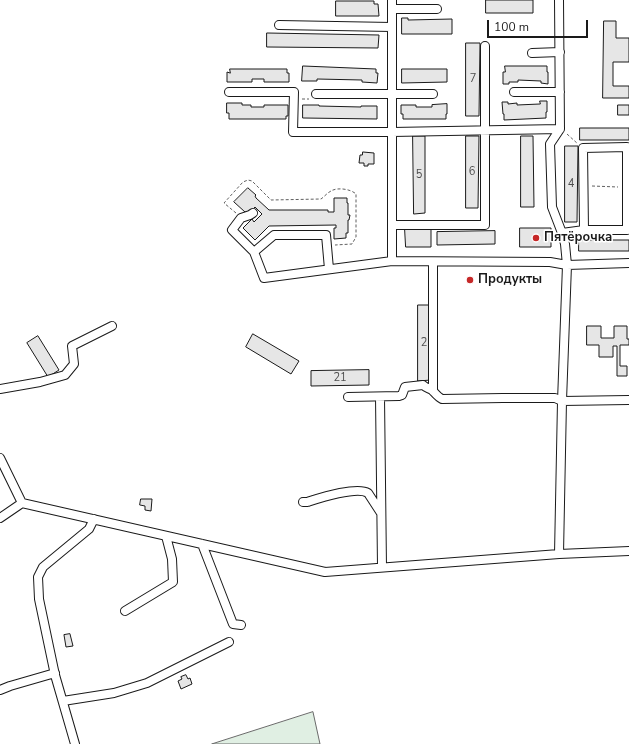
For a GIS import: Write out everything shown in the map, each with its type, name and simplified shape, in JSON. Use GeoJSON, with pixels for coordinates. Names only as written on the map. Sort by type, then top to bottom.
{"type":"FeatureCollection","features":[{"type":"Feature","properties":{"kind":"street"},"geometry":{"type":"LineString","coordinates":[[392,0],[392,262]]}},
{"type":"Feature","properties":{"kind":"street"},"geometry":{"type":"LineString","coordinates":[[559,554],[562,401],[567,265],[562,232],[552,207],[550,144],[560,129],[560,0]]}},
{"type":"Feature","properties":{"kind":"street"},"geometry":{"type":"LineString","coordinates":[[392,9],[437,9]]}},
{"type":"Feature","properties":{"kind":"street"},"geometry":{"type":"LineString","coordinates":[[279,25],[392,27]]}},
{"type":"Feature","properties":{"kind":"street"},"geometry":{"type":"LineString","coordinates":[[392,225],[485,225],[485,46]]}},
{"type":"Feature","properties":{"kind":"street"},"geometry":{"type":"LineString","coordinates":[[532,52],[560,52]]}},
{"type":"Feature","properties":{"kind":"street"},"geometry":{"type":"LineString","coordinates":[[229,92],[294,92],[294,132],[560,129]]}},
{"type":"Feature","properties":{"kind":"street"},"geometry":{"type":"LineString","coordinates":[[514,92],[560,92]]}},
{"type":"Feature","properties":{"kind":"street"},"geometry":{"type":"LineString","coordinates":[[316,94],[433,94]]}},
{"type":"Feature","properties":{"kind":"street"},"geometry":{"type":"LineString","coordinates":[[562,232],[584,230],[627,230],[627,147],[583,148],[584,230]]}},
{"type":"Feature","properties":{"kind":"street"},"geometry":{"type":"LineString","coordinates":[[254,213],[241,218],[232,230],[254,252],[264,278],[392,262],[550,262],[567,265],[629,263]]}},
{"type":"Feature","properties":{"kind":"street"},"geometry":{"type":"LineString","coordinates":[[254,252],[274,235],[326,235],[329,269]]}},
{"type":"Feature","properties":{"kind":"street"},"geometry":{"type":"LineString","coordinates":[[433,262],[433,391]]}},
{"type":"Feature","properties":{"kind":"street"},"geometry":{"type":"LineString","coordinates":[[0,389],[40,382],[65,375],[74,364],[72,346],[112,326]]}},
{"type":"Feature","properties":{"kind":"street"},"geometry":{"type":"LineString","coordinates":[[348,397],[399,396],[402,395],[405,387],[423,385],[442,399],[555,398],[562,401],[629,400]]}},
{"type":"Feature","properties":{"kind":"street"},"geometry":{"type":"LineString","coordinates":[[380,396],[382,567]]}},
{"type":"Feature","properties":{"kind":"street"},"geometry":{"type":"LineString","coordinates":[[0,458],[22,503]]}},
{"type":"Feature","properties":{"kind":"street"},"geometry":{"type":"LineString","coordinates":[[302,502],[359,490],[368,493],[382,514]]}},
{"type":"Feature","properties":{"kind":"street"},"geometry":{"type":"LineString","coordinates":[[0,518],[22,503],[325,572],[559,554],[629,551]]}},
{"type":"Feature","properties":{"kind":"street"},"geometry":{"type":"LineString","coordinates":[[75,744],[55,673],[38,599],[38,577],[43,567],[89,529],[94,519]]}},
{"type":"Feature","properties":{"kind":"street"},"geometry":{"type":"LineString","coordinates":[[125,611],[173,582],[172,559],[166,536]]}},
{"type":"Feature","properties":{"kind":"street"},"geometry":{"type":"LineString","coordinates":[[202,544],[233,624],[241,625]]}},
{"type":"Feature","properties":{"kind":"street"},"geometry":{"type":"LineString","coordinates":[[63,701],[114,693],[147,683],[230,642]]}},
{"type":"Feature","properties":{"kind":"street"},"geometry":{"type":"LineString","coordinates":[[0,690],[55,673]]}},
{"type":"Feature","properties":{"kind":"path"},"geometry":{"type":"LineString","coordinates":[[294,99],[314,98],[316,94]]}},
{"type":"Feature","properties":{"kind":"path"},"geometry":{"type":"LineString","coordinates":[[560,129],[583,148]]}},
{"type":"Feature","properties":{"kind":"path"},"geometry":{"type":"LineString","coordinates":[[241,218],[224,203],[244,182],[248,180],[252,181],[271,200],[321,199],[332,190],[349,189],[356,194],[356,237],[352,244],[327,245]]}},
{"type":"Feature","properties":{"kind":"path"},"geometry":{"type":"LineString","coordinates":[[583,186],[628,191]]}},
{"type":"Feature","properties":{"kind":"green space"},"geometry":{"type":"Polygon","coordinates":[[[313,712],[320,744],[212,744],[313,712]]]}},
{"type":"Feature","properties":{"kind":"building"},"geometry":{"type":"Polygon","coordinates":[[[486,0],[533,0],[533,13],[486,13],[486,0]]]}},
{"type":"Feature","properties":{"kind":"building"},"geometry":{"type":"Polygon","coordinates":[[[336,1],[374,1],[374,4],[378,4],[379,16],[336,16],[336,1]]]}},
{"type":"Feature","properties":{"kind":"building"},"geometry":{"type":"Polygon","coordinates":[[[402,18],[408,18],[408,20],[452,19],[452,34],[402,34],[402,18]]]}},
{"type":"Feature","properties":{"kind":"building"},"geometry":{"type":"Polygon","coordinates":[[[604,21],[616,21],[616,38],[629,38],[629,62],[613,62],[613,86],[629,86],[629,98],[603,98],[604,21]]]}},
{"type":"Feature","properties":{"kind":"building"},"geometry":{"type":"Polygon","coordinates":[[[267,33],[379,35],[378,48],[267,47],[267,33]]]}},
{"type":"Feature","properties":{"kind":"building"},"geometry":{"type":"Polygon","coordinates":[[[466,43],[480,43],[479,116],[466,116],[466,43]]]}},
{"type":"Feature","properties":{"kind":"building"},"geometry":{"type":"Polygon","coordinates":[[[303,66],[376,69],[376,73],[378,73],[377,83],[362,82],[362,80],[317,79],[317,81],[302,81],[303,66]]]}},
{"type":"Feature","properties":{"kind":"building"},"geometry":{"type":"Polygon","coordinates":[[[505,66],[547,66],[548,84],[541,83],[541,81],[518,80],[518,82],[503,84],[503,72],[505,72],[505,66]]]}},
{"type":"Feature","properties":{"kind":"building"},"geometry":{"type":"Polygon","coordinates":[[[230,69],[287,69],[287,73],[289,73],[289,82],[264,82],[264,79],[252,79],[252,82],[227,82],[227,72],[230,73],[230,69]]]}},
{"type":"Feature","properties":{"kind":"building"},"geometry":{"type":"Polygon","coordinates":[[[402,69],[447,69],[447,82],[402,83],[402,69]]]}},
{"type":"Feature","properties":{"kind":"building"},"geometry":{"type":"Polygon","coordinates":[[[540,101],[547,101],[546,118],[504,120],[502,102],[508,102],[508,104],[517,103],[517,105],[540,104],[540,101]]]}},
{"type":"Feature","properties":{"kind":"building"},"geometry":{"type":"Polygon","coordinates":[[[227,103],[242,103],[242,105],[251,105],[251,107],[264,107],[264,105],[288,105],[288,116],[286,116],[286,119],[229,119],[229,113],[227,113],[227,103]]]}},
{"type":"Feature","properties":{"kind":"building"},"geometry":{"type":"Polygon","coordinates":[[[447,104],[446,119],[403,119],[403,114],[401,114],[401,105],[432,107],[432,105],[447,104]]]}},
{"type":"Feature","properties":{"kind":"building"},"geometry":{"type":"Polygon","coordinates":[[[303,105],[361,107],[377,106],[377,119],[303,118],[303,105]]]}},
{"type":"Feature","properties":{"kind":"building"},"geometry":{"type":"Polygon","coordinates":[[[618,105],[629,105],[629,115],[618,115],[618,105]]]}},
{"type":"Feature","properties":{"kind":"building"},"geometry":{"type":"Polygon","coordinates":[[[580,128],[629,128],[629,140],[580,140],[580,128]]]}},
{"type":"Feature","properties":{"kind":"building"},"geometry":{"type":"Polygon","coordinates":[[[413,136],[425,136],[425,213],[414,214],[413,136]]]}},
{"type":"Feature","properties":{"kind":"building"},"geometry":{"type":"Polygon","coordinates":[[[466,136],[479,136],[478,208],[466,208],[466,136]]]}},
{"type":"Feature","properties":{"kind":"building"},"geometry":{"type":"Polygon","coordinates":[[[521,136],[533,136],[534,207],[521,207],[521,136]]]}},
{"type":"Feature","properties":{"kind":"building"},"geometry":{"type":"Polygon","coordinates":[[[565,146],[578,146],[577,222],[565,222],[565,146]]]}},
{"type":"Feature","properties":{"kind":"building"},"geometry":{"type":"Polygon","coordinates":[[[363,152],[374,153],[374,164],[364,166],[364,163],[359,163],[360,155],[362,155],[363,152]]]}},
{"type":"Feature","properties":{"kind":"building"},"geometry":{"type":"Polygon","coordinates":[[[248,188],[269,210],[328,210],[328,212],[334,212],[334,198],[347,198],[348,215],[350,215],[346,238],[334,239],[334,228],[336,228],[336,225],[269,226],[255,240],[243,228],[252,219],[254,222],[262,214],[255,207],[249,213],[245,212],[234,202],[248,188]]]}},
{"type":"Feature","properties":{"kind":"building"},"geometry":{"type":"Polygon","coordinates":[[[520,228],[551,228],[551,247],[520,247],[520,228]]]}},
{"type":"Feature","properties":{"kind":"building"},"geometry":{"type":"Polygon","coordinates":[[[405,229],[431,229],[431,247],[406,247],[405,229]]]}},
{"type":"Feature","properties":{"kind":"building"},"geometry":{"type":"Polygon","coordinates":[[[495,231],[495,244],[437,245],[437,232],[495,231]]]}},
{"type":"Feature","properties":{"kind":"building"},"geometry":{"type":"Polygon","coordinates":[[[579,240],[629,240],[629,251],[579,251],[579,240]]]}},
{"type":"Feature","properties":{"kind":"building"},"geometry":{"type":"Polygon","coordinates":[[[418,305],[431,305],[431,380],[418,381],[418,305]]]}},
{"type":"Feature","properties":{"kind":"building"},"geometry":{"type":"Polygon","coordinates":[[[587,326],[601,326],[601,338],[614,338],[614,326],[627,326],[627,339],[629,339],[629,345],[620,345],[620,366],[627,366],[627,376],[617,376],[617,346],[613,346],[613,357],[599,357],[599,345],[587,345],[587,326]]]}},
{"type":"Feature","properties":{"kind":"building"},"geometry":{"type":"Polygon","coordinates":[[[253,334],[299,361],[291,374],[246,347],[253,334]]]}},
{"type":"Feature","properties":{"kind":"building"},"geometry":{"type":"Polygon","coordinates":[[[38,336],[59,370],[48,377],[27,343],[38,336]]]}},
{"type":"Feature","properties":{"kind":"building"},"geometry":{"type":"Polygon","coordinates":[[[369,370],[369,385],[311,386],[311,371],[369,370]]]}},
{"type":"Feature","properties":{"kind":"building"},"geometry":{"type":"Polygon","coordinates":[[[141,499],[152,499],[151,511],[145,510],[145,506],[140,505],[141,499]]]}},
{"type":"Feature","properties":{"kind":"building"},"geometry":{"type":"Polygon","coordinates":[[[70,634],[73,646],[66,647],[64,635],[70,634]]]}},
{"type":"Feature","properties":{"kind":"building"},"geometry":{"type":"Polygon","coordinates":[[[186,675],[188,679],[190,678],[192,684],[181,689],[178,681],[182,679],[181,677],[186,675]]]}},
{"type":"Feature","properties":{"kind":"place","name":"Пятёрочка"},"geometry":{"type":"Point","coordinates":[536,238]}},
{"type":"Feature","properties":{"kind":"place","name":"Продукты"},"geometry":{"type":"Point","coordinates":[470,280]}}]}
